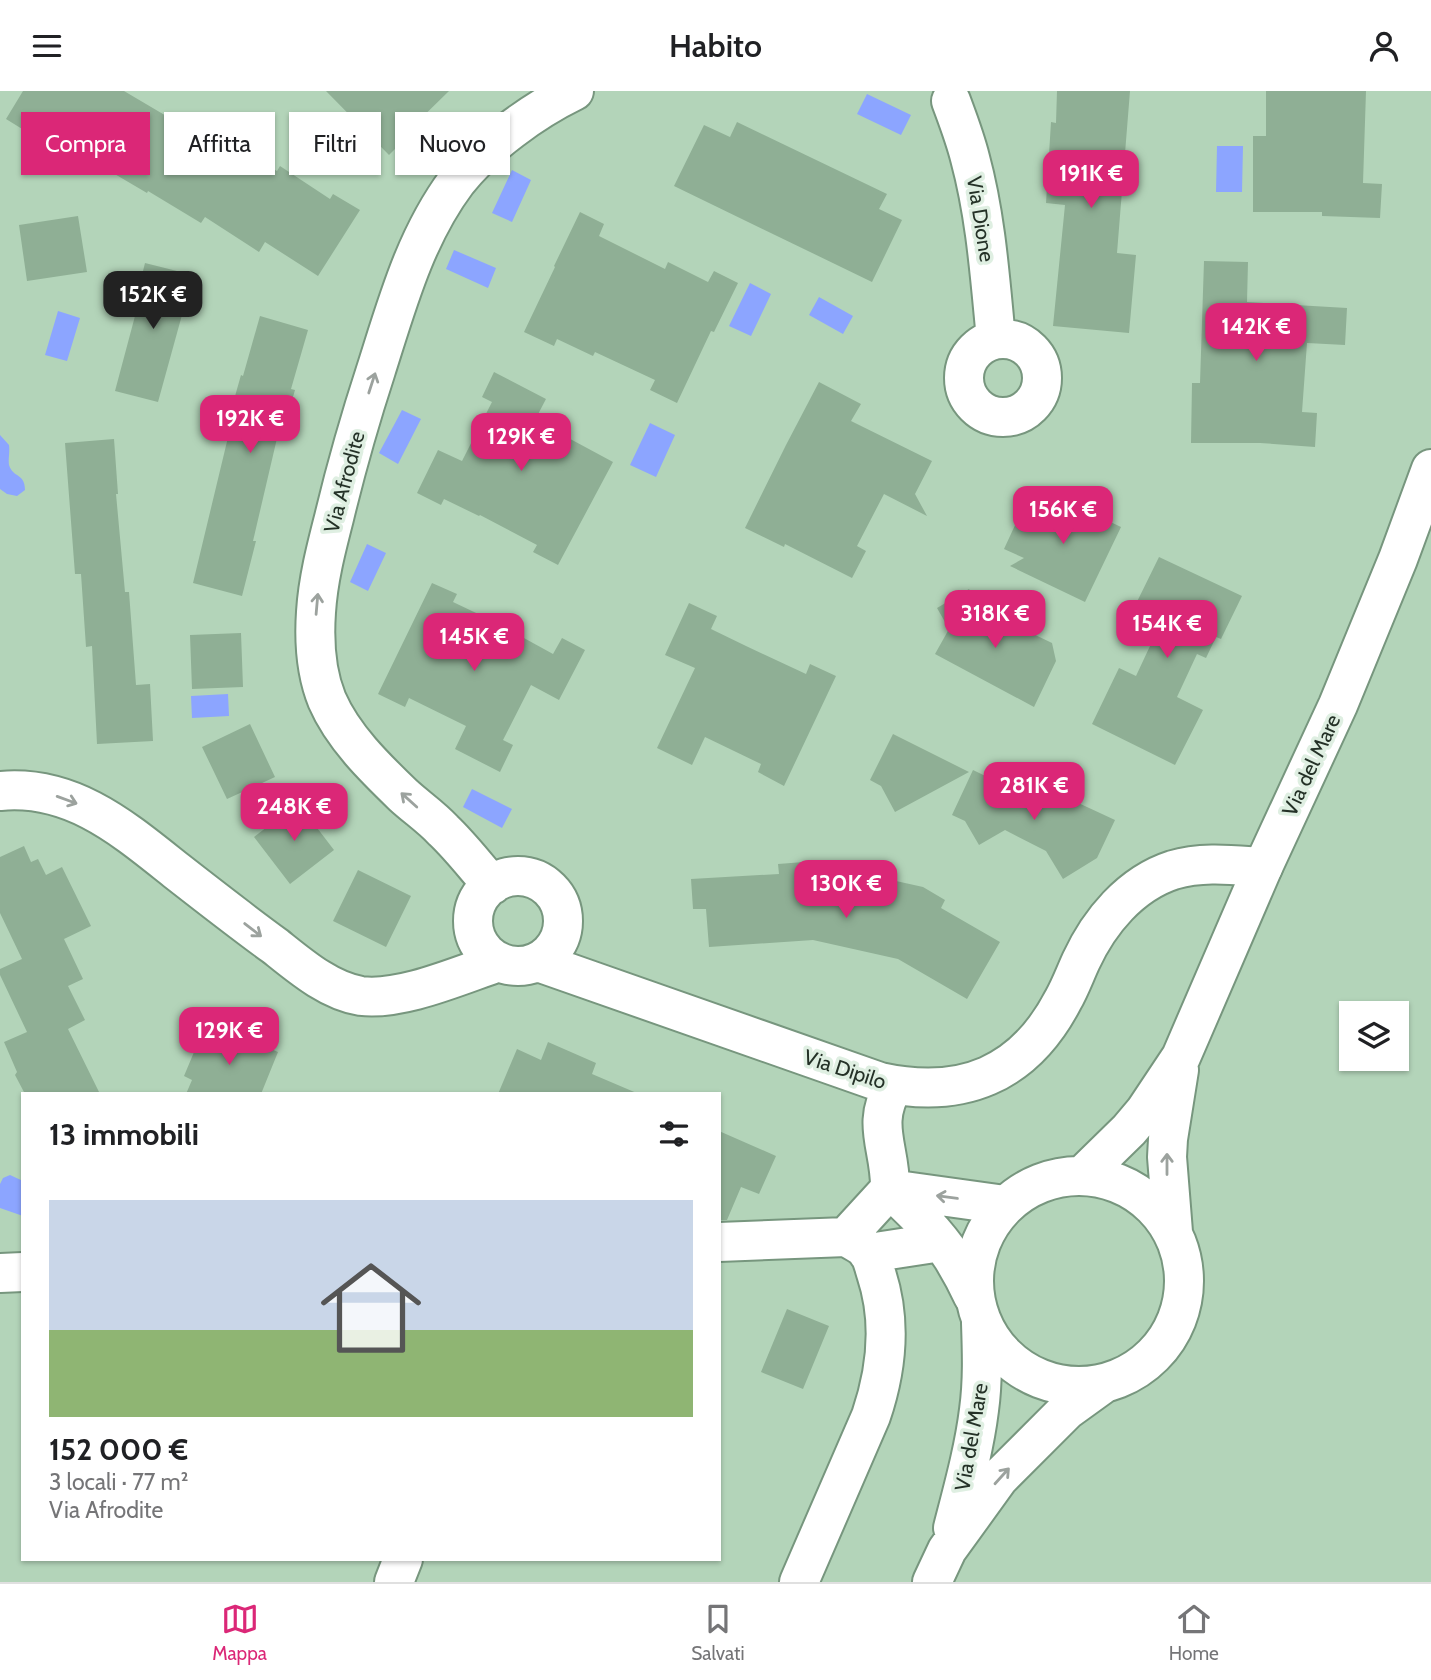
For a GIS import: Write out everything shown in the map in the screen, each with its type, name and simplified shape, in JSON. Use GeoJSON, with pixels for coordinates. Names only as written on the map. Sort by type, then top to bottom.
{"type":"FeatureCollection","features":[{"type":"Feature","properties":{"kind":"street","name":"Via Afrodite"},"geometry":{"type":"LineString","coordinates":[[492,885],[445,831],[404,795],[366,756],[340,724],[328,701],[317,663],[318,588],[344,475],[366,402],[407,275],[432,219],[457,182],[488,150],[536,112],[574,91]]}},
{"type":"Feature","properties":{"kind":"street","name":"Via Dione"},"geometry":{"type":"LineString","coordinates":[[949,94],[968,151],[979,196],[996,339]]}},
{"type":"Feature","properties":{"kind":"street","name":"Via del Mare"},"geometry":{"type":"LineString","coordinates":[[1083,1175],[1145,1111],[1181,1057],[1263,867],[1348,683],[1431,469]]}},
{"type":"Feature","properties":{"kind":"street"},"geometry":{"type":"LineString","coordinates":[[0,791],[54,795],[114,822],[293,961],[347,992],[368,996],[402,993],[499,962]]}},
{"type":"Feature","properties":{"kind":"street","name":"Via Dipilo"},"geometry":{"type":"LineString","coordinates":[[545,956],[589,981],[867,1078],[894,1085],[941,1088],[985,1079],[1013,1062],[1031,1045],[1056,1012],[1081,959],[1107,918],[1128,896],[1171,871],[1191,866],[1215,864],[1263,867]]}},
{"type":"Feature","properties":{"kind":"street"},"geometry":{"type":"LineString","coordinates":[[509,877],[536,880],[548,887],[557,898],[562,911],[563,926],[560,939],[545,956],[525,966],[499,962],[487,954],[478,942],[473,918],[480,898],[488,888],[509,877]]}},
{"type":"Feature","properties":{"kind":"street","name":"Via del Mare"},"geometry":{"type":"LineString","coordinates":[[1172,1232],[1167,1157],[1181,1057]]}},
{"type":"Feature","properties":{"kind":"street"},"geometry":{"type":"LineString","coordinates":[[858,1245],[890,1189],[881,1121],[887,1098],[894,1085]]}},
{"type":"Feature","properties":{"kind":"street"},"geometry":{"type":"LineString","coordinates":[[890,1189],[924,1222],[959,1268],[977,1309],[1001,1354],[1031,1376],[1066,1386],[1103,1384],[1133,1372],[1157,1352],[1175,1325],[1184,1294],[1183,1262],[1172,1232],[1157,1210],[1135,1192],[1110,1180],[1083,1175],[1054,1178],[1028,1188],[1005,1205],[985,1231],[974,1262],[977,1309]]}},
{"type":"Feature","properties":{"kind":"street"},"geometry":{"type":"LineString","coordinates":[[890,1189],[1005,1205]]}},
{"type":"Feature","properties":{"kind":"street"},"geometry":{"type":"LineString","coordinates":[[721,1242],[858,1245],[941,1242]]}},
{"type":"Feature","properties":{"kind":"street"},"geometry":{"type":"LineString","coordinates":[[799,1582],[871,1416],[882,1378],[887,1337],[884,1305],[858,1245]]}},
{"type":"Feature","properties":{"kind":"street"},"geometry":{"type":"LineString","coordinates":[[0,1273],[21,1272]]}},
{"type":"Feature","properties":{"kind":"street","name":"Via del Mare"},"geometry":{"type":"LineString","coordinates":[[940,1566],[964,1487],[979,1410],[982,1353],[977,1309]]}},
{"type":"Feature","properties":{"kind":"street","name":"Via del Mare"},"geometry":{"type":"LineString","coordinates":[[940,1566],[999,1478],[1067,1410],[1103,1384]]}},
{"type":"Feature","properties":{"kind":"street"},"geometry":{"type":"LineString","coordinates":[[394,1582],[402,1561]]}},
{"type":"Feature","properties":{"kind":"water"},"geometry":{"type":"Polygon","coordinates":[[[867,94],[911,115],[901,135],[857,114],[867,94]]]}},
{"type":"Feature","properties":{"kind":"water"},"geometry":{"type":"Polygon","coordinates":[[[1217,146],[1243,146],[1242,192],[1216,192],[1217,146]]]}},
{"type":"Feature","properties":{"kind":"water"},"geometry":{"type":"Polygon","coordinates":[[[512,170],[531,180],[512,222],[492,213],[512,170]]]}},
{"type":"Feature","properties":{"kind":"water"},"geometry":{"type":"Polygon","coordinates":[[[454,250],[496,268],[488,288],[446,269],[454,250]]]}},
{"type":"Feature","properties":{"kind":"water"},"geometry":{"type":"Polygon","coordinates":[[[750,283],[771,294],[751,336],[729,326],[750,283]]]}},
{"type":"Feature","properties":{"kind":"water"},"geometry":{"type":"Polygon","coordinates":[[[819,297],[853,316],[843,334],[809,315],[819,297]]]}},
{"type":"Feature","properties":{"kind":"water"},"geometry":{"type":"Polygon","coordinates":[[[58,311],[80,318],[67,361],[45,355],[58,311]]]}},
{"type":"Feature","properties":{"kind":"water"},"geometry":{"type":"Polygon","coordinates":[[[402,410],[421,419],[398,464],[379,453],[402,410]]]}},
{"type":"Feature","properties":{"kind":"water"},"geometry":{"type":"Polygon","coordinates":[[[650,423],[675,435],[656,477],[630,465],[650,423]]]}},
{"type":"Feature","properties":{"kind":"water"},"geometry":{"type":"Polygon","coordinates":[[[0,435],[9,445],[11,469],[23,481],[25,490],[17,496],[0,489],[0,435]]]}},
{"type":"Feature","properties":{"kind":"water"},"geometry":{"type":"Polygon","coordinates":[[[367,544],[386,553],[368,591],[350,582],[367,544]]]}},
{"type":"Feature","properties":{"kind":"water"},"geometry":{"type":"Polygon","coordinates":[[[228,694],[229,716],[192,718],[191,696],[228,694]]]}},
{"type":"Feature","properties":{"kind":"water"},"geometry":{"type":"Polygon","coordinates":[[[472,789],[512,809],[502,828],[463,807],[472,789]]]}},
{"type":"Feature","properties":{"kind":"water"},"geometry":{"type":"Polygon","coordinates":[[[10,1175],[21,1180],[21,1215],[0,1208],[0,1184],[3,1178],[10,1175]]]}},
{"type":"Feature","properties":{"kind":"building"},"geometry":{"type":"Polygon","coordinates":[[[23,91],[124,91],[164,115],[164,175],[275,175],[275,170],[277,171],[280,166],[289,172],[289,175],[294,175],[330,199],[333,194],[360,210],[318,276],[265,242],[259,252],[205,217],[201,223],[116,175],[150,175],[150,112],[21,112],[21,128],[6,119],[23,91]]]}},
{"type":"Feature","properties":{"kind":"building"},"geometry":{"type":"Polygon","coordinates":[[[326,91],[449,91],[428,112],[395,112],[395,149],[389,155],[381,147],[381,112],[347,112],[326,91]]]}},
{"type":"Feature","properties":{"kind":"building"},"geometry":{"type":"Polygon","coordinates":[[[1057,91],[1130,91],[1117,253],[1136,255],[1129,333],[1053,326],[1065,205],[1046,203],[1051,122],[1056,123],[1057,91]]]}},
{"type":"Feature","properties":{"kind":"building"},"geometry":{"type":"Polygon","coordinates":[[[1266,91],[1366,91],[1363,183],[1382,184],[1380,218],[1322,216],[1322,212],[1253,212],[1253,136],[1266,136],[1266,91]]]}},
{"type":"Feature","properties":{"kind":"building"},"geometry":{"type":"Polygon","coordinates":[[[737,122],[887,194],[879,209],[902,220],[872,282],[674,186],[704,125],[730,137],[737,122]]]}},
{"type":"Feature","properties":{"kind":"building"},"geometry":{"type":"Polygon","coordinates":[[[580,212],[604,224],[599,236],[665,269],[668,262],[708,282],[714,271],[738,283],[714,332],[711,331],[677,403],[650,390],[655,380],[595,352],[593,356],[557,339],[554,346],[524,332],[580,212]]]}},
{"type":"Feature","properties":{"kind":"building"},"geometry":{"type":"Polygon","coordinates":[[[78,216],[87,272],[27,281],[19,225],[78,216]]]}},
{"type":"Feature","properties":{"kind":"building"},"geometry":{"type":"Polygon","coordinates":[[[1204,261],[1248,262],[1247,302],[1347,308],[1345,345],[1307,343],[1302,412],[1317,413],[1315,447],[1260,443],[1191,443],[1192,383],[1200,383],[1204,261]]]}},
{"type":"Feature","properties":{"kind":"building"},"geometry":{"type":"Polygon","coordinates":[[[145,263],[193,275],[158,402],[115,391],[135,316],[132,315],[145,263]]]}},
{"type":"Feature","properties":{"kind":"building"},"geometry":{"type":"Polygon","coordinates":[[[260,316],[308,330],[291,389],[295,390],[282,435],[278,434],[242,596],[193,583],[230,429],[252,427],[228,421],[260,316]]]}},
{"type":"Feature","properties":{"kind":"building"},"geometry":{"type":"Polygon","coordinates":[[[494,372],[546,399],[535,420],[613,462],[558,565],[533,552],[537,545],[480,515],[444,499],[441,505],[417,493],[438,450],[462,461],[492,402],[482,397],[494,372]]]}},
{"type":"Feature","properties":{"kind":"building"},"geometry":{"type":"Polygon","coordinates":[[[819,382],[861,404],[851,421],[932,461],[915,494],[927,516],[884,494],[857,546],[866,551],[852,578],[785,544],[784,547],[745,528],[819,382]]]}},
{"type":"Feature","properties":{"kind":"building"},"geometry":{"type":"Polygon","coordinates":[[[114,439],[116,494],[125,592],[129,592],[136,685],[150,684],[153,741],[97,744],[92,646],[86,647],[81,574],[75,574],[65,443],[114,439]]]}},
{"type":"Feature","properties":{"kind":"building"},"geometry":{"type":"Polygon","coordinates":[[[1050,493],[1121,527],[1085,602],[1010,566],[1024,558],[1004,549],[1022,510],[1038,517],[1050,493]]]}},
{"type":"Feature","properties":{"kind":"building"},"geometry":{"type":"Polygon","coordinates":[[[1159,557],[1242,596],[1221,639],[1216,637],[1206,658],[1197,654],[1177,697],[1203,710],[1175,765],[1092,724],[1119,668],[1136,676],[1157,631],[1129,618],[1159,557]]]}},
{"type":"Feature","properties":{"kind":"building"},"geometry":{"type":"Polygon","coordinates":[[[432,583],[457,594],[453,602],[553,654],[562,638],[585,650],[559,700],[531,685],[503,740],[513,745],[500,772],[455,749],[466,726],[409,698],[405,707],[378,694],[432,583]]]}},
{"type":"Feature","properties":{"kind":"building"},"geometry":{"type":"Polygon","coordinates":[[[969,589],[986,619],[989,613],[1052,643],[1056,661],[1034,707],[935,654],[949,629],[937,608],[969,589]]]}},
{"type":"Feature","properties":{"kind":"building"},"geometry":{"type":"Polygon","coordinates":[[[689,603],[717,616],[711,629],[806,674],[810,664],[836,676],[784,786],[758,772],[761,764],[705,737],[692,765],[657,748],[695,668],[665,655],[689,603]]]}},
{"type":"Feature","properties":{"kind":"building"},"geometry":{"type":"Polygon","coordinates":[[[241,633],[243,687],[192,689],[190,635],[241,633]]]}},
{"type":"Feature","properties":{"kind":"building"},"geometry":{"type":"Polygon","coordinates":[[[250,724],[275,777],[227,799],[202,747],[250,724]]]}},
{"type":"Feature","properties":{"kind":"building"},"geometry":{"type":"Polygon","coordinates":[[[893,734],[969,772],[895,812],[881,786],[870,780],[893,734]]]}},
{"type":"Feature","properties":{"kind":"building"},"geometry":{"type":"Polygon","coordinates":[[[973,770],[1052,808],[1059,794],[1115,820],[1097,858],[1063,879],[1046,851],[1005,830],[979,845],[965,821],[952,815],[973,770]]]}},
{"type":"Feature","properties":{"kind":"building"},"geometry":{"type":"Polygon","coordinates":[[[298,803],[334,850],[290,884],[254,837],[298,803]]]}},
{"type":"Feature","properties":{"kind":"building"},"geometry":{"type":"Polygon","coordinates":[[[24,846],[31,862],[38,859],[46,875],[62,867],[91,926],[64,939],[83,979],[68,986],[85,1020],[68,1029],[99,1092],[24,1092],[15,1075],[17,1072],[4,1042],[27,1032],[0,975],[0,969],[22,959],[0,913],[0,857],[24,846]]]}},
{"type":"Feature","properties":{"kind":"building"},"geometry":{"type":"Polygon","coordinates":[[[804,862],[833,869],[831,877],[893,892],[896,881],[923,887],[945,900],[941,908],[1000,942],[967,999],[898,959],[813,940],[709,947],[706,909],[693,909],[691,879],[779,874],[778,864],[804,862]]]}},
{"type":"Feature","properties":{"kind":"building"},"geometry":{"type":"Polygon","coordinates":[[[358,870],[411,896],[386,947],[333,921],[358,870]]]}},
{"type":"Feature","properties":{"kind":"building"},"geometry":{"type":"Polygon","coordinates":[[[202,1033],[231,1045],[236,1034],[278,1052],[262,1092],[187,1092],[192,1080],[184,1076],[202,1033]]]}},
{"type":"Feature","properties":{"kind":"building"},"geometry":{"type":"Polygon","coordinates":[[[548,1042],[596,1063],[592,1074],[634,1092],[499,1092],[517,1049],[541,1060],[548,1042]]]}},
{"type":"Feature","properties":{"kind":"building"},"geometry":{"type":"Polygon","coordinates":[[[721,1132],[776,1156],[759,1194],[741,1187],[727,1220],[721,1220],[721,1132]]]}},
{"type":"Feature","properties":{"kind":"building"},"geometry":{"type":"Polygon","coordinates":[[[787,1309],[829,1326],[803,1389],[761,1372],[787,1309]]]}}]}
